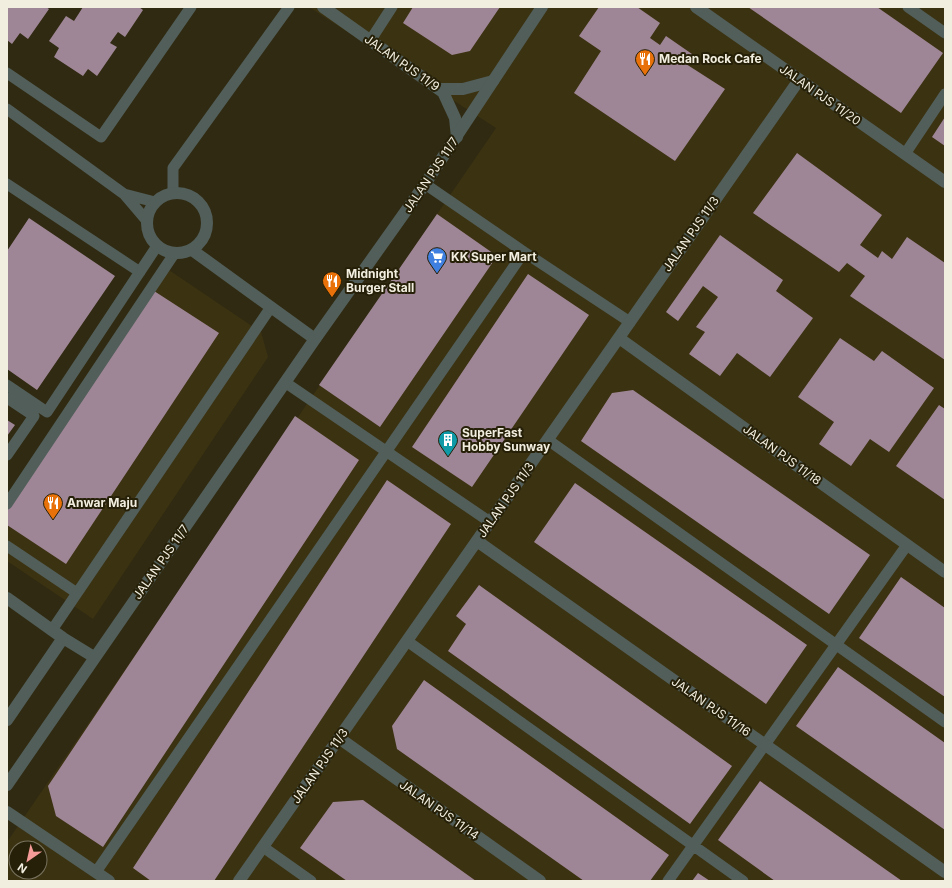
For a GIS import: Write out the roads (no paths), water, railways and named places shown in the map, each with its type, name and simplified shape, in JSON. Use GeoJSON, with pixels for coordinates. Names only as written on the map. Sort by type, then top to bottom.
{"type":"FeatureCollection","features":[{"type":"Feature","properties":{"kind":"street","name":"JALAN PJS 11/9"},"geometry":{"type":"LineString","coordinates":[[323,7],[443,92],[455,118],[457,137]]}},
{"type":"Feature","properties":{"kind":"street","name":"JALAN PJS 11/7"},"geometry":{"type":"LineString","coordinates":[[7,785],[94,657],[425,184],[542,7]]}},
{"type":"Feature","properties":{"kind":"street","name":"JALAN PJS 11/20"},"geometry":{"type":"LineString","coordinates":[[696,7],[945,182]]}},
{"type":"Feature","properties":{"kind":"street","name":"JALAN PJS 11/3"},"geometry":{"type":"LineString","coordinates":[[239,881],[799,80]]}},
{"type":"Feature","properties":{"kind":"street"},"geometry":{"type":"LineString","coordinates":[[439,89],[463,88],[493,81]]}},
{"type":"Feature","properties":{"kind":"street"},"geometry":{"type":"LineString","coordinates":[[174,193],[184,193],[194,198],[201,204],[207,214],[208,224],[206,234],[200,243],[192,250],[174,254],[157,246],[151,239],[147,230],[149,211],[155,202],[163,196],[174,193]]}},
{"type":"Feature","properties":{"kind":"street"},"geometry":{"type":"LineString","coordinates":[[192,250],[316,339]]}},
{"type":"Feature","properties":{"kind":"street","name":"JALAN PJS 11/18"},"geometry":{"type":"LineString","coordinates":[[619,338],[945,572]]}},
{"type":"Feature","properties":{"kind":"street","name":"JALAN PJS 11/16"},"geometry":{"type":"LineString","coordinates":[[477,541],[945,872]]}},
{"type":"Feature","properties":{"kind":"street"},"geometry":{"type":"LineString","coordinates":[[7,598],[63,638],[94,657]]}},
{"type":"Feature","properties":{"kind":"street"},"geometry":{"type":"LineString","coordinates":[[7,720],[63,638]]}},
{"type":"Feature","properties":{"kind":"street","name":"JALAN PJS 11/14"},"geometry":{"type":"LineString","coordinates":[[339,738],[540,881]]}},
{"type":"Feature","properties":{"kind":"street"},"geometry":{"type":"LineString","coordinates":[[7,812],[108,881]]}},
{"type":"Feature","properties":{"kind":"lane"},"geometry":{"type":"LineString","coordinates":[[7,73],[100,137],[191,7]]}},
{"type":"Feature","properties":{"kind":"lane"},"geometry":{"type":"LineString","coordinates":[[174,193],[173,168],[289,7]]}},
{"type":"Feature","properties":{"kind":"lane"},"geometry":{"type":"LineString","coordinates":[[370,41],[392,7]]}},
{"type":"Feature","properties":{"kind":"lane"},"geometry":{"type":"LineString","coordinates":[[908,7],[945,33]]}},
{"type":"Feature","properties":{"kind":"lane"},"geometry":{"type":"LineString","coordinates":[[905,154],[945,94]]}},
{"type":"Feature","properties":{"kind":"lane"},"geometry":{"type":"LineString","coordinates":[[7,109],[124,194],[147,221]]}},
{"type":"Feature","properties":{"kind":"lane"},"geometry":{"type":"LineString","coordinates":[[7,184],[140,272]]}},
{"type":"Feature","properties":{"kind":"lane"},"geometry":{"type":"LineString","coordinates":[[425,184],[630,322]]}},
{"type":"Feature","properties":{"kind":"lane"},"geometry":{"type":"LineString","coordinates":[[124,194],[155,202]]}},
{"type":"Feature","properties":{"kind":"lane"},"geometry":{"type":"LineString","coordinates":[[7,385],[47,412],[157,246]]}},
{"type":"Feature","properties":{"kind":"lane"},"geometry":{"type":"LineString","coordinates":[[96,872],[524,252]]}},
{"type":"Feature","properties":{"kind":"lane"},"geometry":{"type":"LineString","coordinates":[[7,504],[174,254]]}},
{"type":"Feature","properties":{"kind":"lane"},"geometry":{"type":"LineString","coordinates":[[52,630],[271,307]]}},
{"type":"Feature","properties":{"kind":"lane"},"geometry":{"type":"LineString","coordinates":[[286,383],[490,522]]}},
{"type":"Feature","properties":{"kind":"lane"},"geometry":{"type":"LineString","coordinates":[[7,398],[34,416],[7,455]]}},
{"type":"Feature","properties":{"kind":"lane"},"geometry":{"type":"LineString","coordinates":[[548,440],[945,722]]}},
{"type":"Feature","properties":{"kind":"lane"},"geometry":{"type":"LineString","coordinates":[[668,881],[907,545]]}},
{"type":"Feature","properties":{"kind":"lane"},"geometry":{"type":"LineString","coordinates":[[7,546],[77,593]]}},
{"type":"Feature","properties":{"kind":"lane"},"geometry":{"type":"LineString","coordinates":[[407,641],[743,881]]}},
{"type":"Feature","properties":{"kind":"lane"},"geometry":{"type":"LineString","coordinates":[[263,847],[311,881]]}},
{"type":"Feature","properties":{"kind":"place","name":"Medan Rock Cafe"},"geometry":{"type":"Point","coordinates":[645,76]}},
{"type":"Feature","properties":{"kind":"place","name":"KK Super Mart"},"geometry":{"type":"Point","coordinates":[437,274]}},
{"type":"Feature","properties":{"kind":"place","name":"Midnight Burger Stall"},"geometry":{"type":"Point","coordinates":[332,298]}},
{"type":"Feature","properties":{"kind":"place","name":"SuperFast Hobby Sunway"},"geometry":{"type":"Point","coordinates":[448,457]}},
{"type":"Feature","properties":{"kind":"place","name":"Anwar Maju"},"geometry":{"type":"Point","coordinates":[53,520]}}]}
